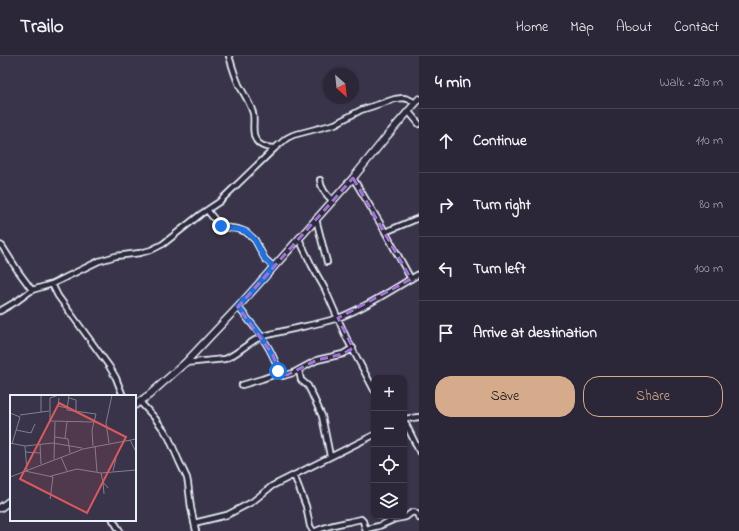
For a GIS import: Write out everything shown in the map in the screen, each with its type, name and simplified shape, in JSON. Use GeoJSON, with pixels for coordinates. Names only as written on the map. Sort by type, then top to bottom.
{"type":"FeatureCollection","features":[{"type":"Feature","properties":{"kind":"street"},"geometry":{"type":"LineString","coordinates":[[229,56],[239,85],[247,98],[253,113],[254,135],[256,140],[261,145],[275,148]]}},
{"type":"Feature","properties":{"kind":"street"},"geometry":{"type":"LineString","coordinates":[[0,311],[32,290],[52,284],[99,260],[140,253],[151,250],[163,244],[219,202],[287,138],[334,124],[361,110],[385,102],[403,98],[417,101],[353,178],[238,307],[185,363],[137,404],[154,417],[169,438],[188,483],[196,531]]}},
{"type":"Feature","properties":{"kind":"street"},"geometry":{"type":"LineString","coordinates":[[409,112],[419,124]]}},
{"type":"Feature","properties":{"kind":"street"},"geometry":{"type":"LineString","coordinates":[[353,178],[411,279]]}},
{"type":"Feature","properties":{"kind":"street"},"geometry":{"type":"LineString","coordinates":[[320,180],[320,184],[324,191],[333,201]]}},
{"type":"Feature","properties":{"kind":"street"},"geometry":{"type":"LineString","coordinates":[[207,210],[223,227],[238,229],[246,232],[255,240],[265,259],[274,267]]}},
{"type":"Feature","properties":{"kind":"street"},"geometry":{"type":"LineString","coordinates":[[385,232],[419,218]]}},
{"type":"Feature","properties":{"kind":"street"},"geometry":{"type":"LineString","coordinates":[[316,219],[327,262]]}},
{"type":"Feature","properties":{"kind":"street"},"geometry":{"type":"LineString","coordinates":[[299,239],[371,384]]}},
{"type":"Feature","properties":{"kind":"street"},"geometry":{"type":"LineString","coordinates":[[0,245],[32,290]]}},
{"type":"Feature","properties":{"kind":"street"},"geometry":{"type":"LineString","coordinates":[[185,363],[225,359],[231,357],[262,337],[338,318],[356,310],[419,274]]}},
{"type":"Feature","properties":{"kind":"street"},"geometry":{"type":"LineString","coordinates":[[52,284],[58,296],[109,366],[116,378],[123,395]]}},
{"type":"Feature","properties":{"kind":"street"},"geometry":{"type":"LineString","coordinates":[[238,307],[262,337],[275,361],[279,373],[283,376],[299,371],[317,360],[343,354],[353,348]]}},
{"type":"Feature","properties":{"kind":"street"},"geometry":{"type":"LineString","coordinates":[[299,371],[302,380],[310,389],[322,416],[330,456]]}},
{"type":"Feature","properties":{"kind":"street"},"geometry":{"type":"LineString","coordinates":[[242,385],[279,373]]}},
{"type":"Feature","properties":{"kind":"street"},"geometry":{"type":"LineString","coordinates":[[407,419],[419,417]]}},
{"type":"Feature","properties":{"kind":"street"},"geometry":{"type":"LineString","coordinates":[[407,425],[419,451]]}},
{"type":"Feature","properties":{"kind":"street"},"geometry":{"type":"LineString","coordinates":[[194,523],[227,515],[252,502],[272,486],[371,437]]}},
{"type":"Feature","properties":{"kind":"street"},"geometry":{"type":"LineString","coordinates":[[294,475],[306,506],[310,519],[310,526],[313,531]]}},
{"type":"Feature","properties":{"kind":"street"},"geometry":{"type":"LineString","coordinates":[[0,508],[10,501]]}},
{"type":"Feature","properties":{"kind":"street"},"geometry":{"type":"LineString","coordinates":[[316,531],[331,525],[361,519],[366,530],[395,519],[406,517],[411,513],[416,512],[419,518]]}},
{"type":"Feature","properties":{"kind":"street"},"geometry":{"type":"LineString","coordinates":[[114,521],[120,531]]}},
{"type":"Feature","properties":{"kind":"highlighted area"},"geometry":{"type":"Polygon","coordinates":[[[353,178],[411,279],[338,318],[353,348],[343,354],[317,360],[287,375],[279,373],[273,355],[238,307],[353,178]]]}},
{"type":"Feature","properties":{"kind":"route"},"geometry":{"type":"LineString","coordinates":[[221,226],[243,230],[250,235],[255,240],[265,259],[274,267],[238,307],[262,337],[275,361],[278,371]]}}]}
